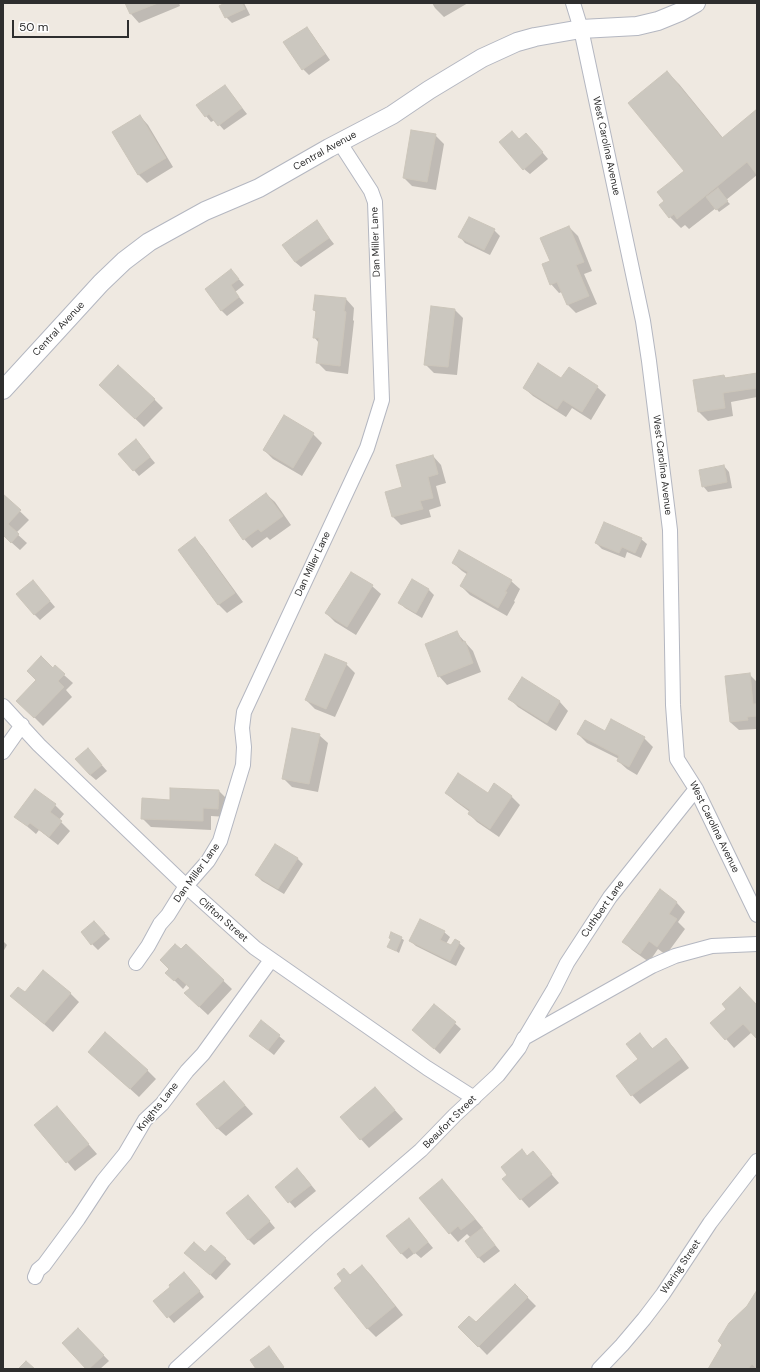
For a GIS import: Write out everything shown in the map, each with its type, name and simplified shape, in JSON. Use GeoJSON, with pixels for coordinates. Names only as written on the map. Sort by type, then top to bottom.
{"type":"FeatureCollection","features":[{"type":"Feature","properties":{"kind":"street","name":"West Carolina Avenue"},"geometry":{"type":"LineString","coordinates":[[573,3],[581,29],[643,321],[670,530],[673,704],[677,759],[696,788],[757,915]]}},
{"type":"Feature","properties":{"kind":"street","name":"Central Avenue"},"geometry":{"type":"LineString","coordinates":[[3,390],[101,283],[124,261],[149,242],[205,211],[259,188],[329,148],[392,115],[429,90],[482,58],[516,42],[535,36],[581,29],[637,26],[680,12],[696,3]]}},
{"type":"Feature","properties":{"kind":"street","name":"Dan Miller Lane"},"geometry":{"type":"LineString","coordinates":[[136,963],[186,886],[208,861],[220,841],[243,765],[244,747],[242,728],[244,712],[367,448],[382,400],[375,202],[370,190],[340,143]]}},
{"type":"Feature","properties":{"kind":"street","name":"Clifton Street"},"geometry":{"type":"LineString","coordinates":[[3,706],[39,745],[186,886],[243,938],[271,960],[427,1068],[474,1098]]}},
{"type":"Feature","properties":{"kind":"street"},"geometry":{"type":"LineString","coordinates":[[3,752],[22,725]]}},
{"type":"Feature","properties":{"kind":"street","name":"Cuthbert Lane"},"geometry":{"type":"LineString","coordinates":[[524,1038],[554,989],[567,963],[610,897],[696,788]]}},
{"type":"Feature","properties":{"kind":"street","name":"Beaufort Street"},"geometry":{"type":"LineString","coordinates":[[176,1369],[191,1363],[346,1214],[421,1150],[498,1075],[519,1048],[524,1038],[652,966],[675,956],[712,946],[757,944]]}},
{"type":"Feature","properties":{"kind":"street","name":"Knights Lane"},"geometry":{"type":"LineString","coordinates":[[35,1277],[38,1270],[55,1251],[78,1219],[103,1180],[125,1154],[145,1120],[162,1104],[186,1071],[203,1054],[271,960]]}},
{"type":"Feature","properties":{"kind":"street","name":"Waring Street"},"geometry":{"type":"LineString","coordinates":[[599,1369],[644,1319],[667,1288],[710,1223],[757,1162]]}},
{"type":"Feature","properties":{"kind":"building"},"geometry":{"type":"Polygon","coordinates":[[[125,3],[158,3],[130,14],[125,3]]]}},
{"type":"Feature","properties":{"kind":"building"},"geometry":{"type":"Polygon","coordinates":[[[225,3],[242,3],[245,9],[225,18],[219,6],[225,3]]]}},
{"type":"Feature","properties":{"kind":"building"},"geometry":{"type":"Polygon","coordinates":[[[307,27],[325,54],[302,70],[283,42],[307,27]]]}},
{"type":"Feature","properties":{"kind":"building"},"geometry":{"type":"Polygon","coordinates":[[[667,71],[722,138],[757,109],[757,175],[747,162],[677,219],[674,214],[669,218],[659,205],[664,201],[657,192],[684,171],[628,103],[667,71]]]}},
{"type":"Feature","properties":{"kind":"building"},"geometry":{"type":"Polygon","coordinates":[[[225,85],[242,108],[218,126],[209,114],[205,117],[196,105],[225,85]]]}},
{"type":"Feature","properties":{"kind":"building"},"geometry":{"type":"Polygon","coordinates":[[[140,115],[166,158],[138,175],[112,132],[140,115]]]}},
{"type":"Feature","properties":{"kind":"building"},"geometry":{"type":"Polygon","coordinates":[[[411,130],[436,134],[427,182],[403,178],[411,130]]]}},
{"type":"Feature","properties":{"kind":"building"},"geometry":{"type":"Polygon","coordinates":[[[512,131],[519,139],[526,133],[543,152],[523,170],[499,142],[512,131]]]}},
{"type":"Feature","properties":{"kind":"building"},"geometry":{"type":"Polygon","coordinates":[[[718,188],[728,201],[716,210],[706,197],[718,188]]]}},
{"type":"Feature","properties":{"kind":"building"},"geometry":{"type":"Polygon","coordinates":[[[469,217],[495,229],[484,250],[458,237],[469,217]]]}},
{"type":"Feature","properties":{"kind":"building"},"geometry":{"type":"Polygon","coordinates":[[[317,220],[329,238],[295,262],[282,245],[317,220]]]}},
{"type":"Feature","properties":{"kind":"building"},"geometry":{"type":"Polygon","coordinates":[[[569,226],[584,262],[576,265],[589,296],[567,305],[557,282],[550,285],[542,264],[550,261],[540,238],[569,226]]]}},
{"type":"Feature","properties":{"kind":"building"},"geometry":{"type":"Polygon","coordinates":[[[231,269],[239,279],[231,285],[239,297],[221,311],[205,289],[231,269]]]}},
{"type":"Feature","properties":{"kind":"building"},"geometry":{"type":"Polygon","coordinates":[[[315,295],[346,298],[344,311],[346,312],[340,366],[316,363],[319,338],[313,338],[316,311],[313,310],[315,295]]]}},
{"type":"Feature","properties":{"kind":"building"},"geometry":{"type":"Polygon","coordinates":[[[431,306],[455,309],[448,367],[424,365],[431,306]]]}},
{"type":"Feature","properties":{"kind":"building"},"geometry":{"type":"Polygon","coordinates":[[[538,363],[561,378],[569,367],[598,386],[582,412],[563,400],[557,409],[523,388],[538,363]]]}},
{"type":"Feature","properties":{"kind":"building"},"geometry":{"type":"Polygon","coordinates":[[[118,365],[155,399],[135,419],[99,385],[118,365]]]}},
{"type":"Feature","properties":{"kind":"building"},"geometry":{"type":"Polygon","coordinates":[[[757,373],[757,388],[723,393],[725,408],[698,412],[693,380],[724,375],[725,378],[757,373]]]}},
{"type":"Feature","properties":{"kind":"building"},"geometry":{"type":"Polygon","coordinates":[[[284,415],[314,433],[293,468],[263,450],[284,415]]]}},
{"type":"Feature","properties":{"kind":"building"},"geometry":{"type":"Polygon","coordinates":[[[136,439],[150,457],[133,471],[118,454],[136,439]]]}},
{"type":"Feature","properties":{"kind":"building"},"geometry":{"type":"Polygon","coordinates":[[[433,455],[438,474],[428,477],[433,498],[420,501],[423,509],[392,517],[385,492],[402,487],[396,465],[433,455]]]}},
{"type":"Feature","properties":{"kind":"building"},"geometry":{"type":"Polygon","coordinates":[[[724,465],[727,482],[702,487],[699,470],[724,465]]]}},
{"type":"Feature","properties":{"kind":"building"},"geometry":{"type":"Polygon","coordinates":[[[266,493],[283,516],[261,532],[258,529],[243,540],[229,520],[266,493]]]}},
{"type":"Feature","properties":{"kind":"building"},"geometry":{"type":"Polygon","coordinates":[[[3,494],[21,510],[8,524],[19,534],[11,543],[3,535],[3,494]]]}},
{"type":"Feature","properties":{"kind":"building"},"geometry":{"type":"Polygon","coordinates":[[[604,522],[642,538],[635,553],[622,547],[619,553],[595,543],[604,522]]]}},
{"type":"Feature","properties":{"kind":"building"},"geometry":{"type":"Polygon","coordinates":[[[195,537],[235,593],[218,605],[178,550],[195,537]]]}},
{"type":"Feature","properties":{"kind":"building"},"geometry":{"type":"Polygon","coordinates":[[[459,550],[512,580],[498,608],[460,586],[468,572],[452,563],[459,550]]]}},
{"type":"Feature","properties":{"kind":"building"},"geometry":{"type":"Polygon","coordinates":[[[351,572],[373,585],[347,627],[325,613],[351,572]]]}},
{"type":"Feature","properties":{"kind":"building"},"geometry":{"type":"Polygon","coordinates":[[[412,579],[429,589],[416,613],[398,603],[412,579]]]}},
{"type":"Feature","properties":{"kind":"building"},"geometry":{"type":"Polygon","coordinates":[[[33,580],[50,601],[34,615],[16,594],[33,580]]]}},
{"type":"Feature","properties":{"kind":"building"},"geometry":{"type":"Polygon","coordinates":[[[457,631],[462,642],[465,641],[473,663],[438,677],[425,644],[457,631]]]}},
{"type":"Feature","properties":{"kind":"building"},"geometry":{"type":"Polygon","coordinates":[[[325,654],[347,663],[326,709],[305,700],[325,654]]]}},
{"type":"Feature","properties":{"kind":"building"},"geometry":{"type":"Polygon","coordinates":[[[41,656],[53,668],[55,665],[65,674],[58,681],[64,687],[34,718],[16,701],[36,680],[27,671],[41,656]]]}},
{"type":"Feature","properties":{"kind":"building"},"geometry":{"type":"Polygon","coordinates":[[[750,673],[753,704],[757,704],[757,716],[747,717],[748,720],[730,722],[725,676],[750,673]]]}},
{"type":"Feature","properties":{"kind":"building"},"geometry":{"type":"Polygon","coordinates":[[[522,677],[560,701],[547,723],[508,699],[522,677]]]}},
{"type":"Feature","properties":{"kind":"building"},"geometry":{"type":"Polygon","coordinates":[[[611,719],[645,737],[629,767],[617,761],[619,756],[577,734],[585,720],[605,731],[611,719]]]}},
{"type":"Feature","properties":{"kind":"building"},"geometry":{"type":"Polygon","coordinates":[[[292,728],[320,734],[309,784],[282,779],[292,728]]]}},
{"type":"Feature","properties":{"kind":"building"},"geometry":{"type":"Polygon","coordinates":[[[88,748],[102,765],[90,775],[75,759],[88,748]]]}},
{"type":"Feature","properties":{"kind":"building"},"geometry":{"type":"Polygon","coordinates":[[[458,773],[488,793],[494,783],[512,796],[490,829],[468,814],[470,810],[445,793],[458,773]]]}},
{"type":"Feature","properties":{"kind":"building"},"geometry":{"type":"Polygon","coordinates":[[[170,788],[219,790],[218,809],[203,808],[203,821],[141,819],[142,798],[170,800],[170,788]]]}},
{"type":"Feature","properties":{"kind":"building"},"geometry":{"type":"Polygon","coordinates":[[[35,789],[56,804],[50,812],[62,821],[49,837],[30,823],[27,826],[14,817],[35,789]]]}},
{"type":"Feature","properties":{"kind":"building"},"geometry":{"type":"Polygon","coordinates":[[[275,844],[298,858],[278,889],[255,875],[275,844]]]}},
{"type":"Feature","properties":{"kind":"building"},"geometry":{"type":"Polygon","coordinates":[[[660,889],[677,902],[669,914],[677,919],[657,947],[649,941],[640,954],[622,942],[660,889]]]}},
{"type":"Feature","properties":{"kind":"building"},"geometry":{"type":"Polygon","coordinates":[[[420,919],[445,931],[440,940],[451,945],[455,939],[460,942],[450,961],[409,941],[420,919]]]}},
{"type":"Feature","properties":{"kind":"building"},"geometry":{"type":"Polygon","coordinates":[[[94,921],[105,933],[91,945],[81,932],[94,921]]]}},
{"type":"Feature","properties":{"kind":"building"},"geometry":{"type":"Polygon","coordinates":[[[391,932],[402,937],[396,951],[387,947],[391,939],[389,938],[391,932]]]}},
{"type":"Feature","properties":{"kind":"building"},"geometry":{"type":"Polygon","coordinates":[[[175,944],[181,949],[186,944],[224,980],[199,1007],[184,993],[190,988],[178,977],[174,981],[165,973],[169,969],[160,960],[175,944]]]}},
{"type":"Feature","properties":{"kind":"building"},"geometry":{"type":"Polygon","coordinates":[[[43,970],[71,993],[44,1024],[10,996],[18,987],[25,992],[43,970]]]}},
{"type":"Feature","properties":{"kind":"building"},"geometry":{"type":"Polygon","coordinates":[[[740,987],[757,1005],[757,1039],[743,1024],[725,1040],[710,1023],[726,1009],[722,1004],[740,987]]]}},
{"type":"Feature","properties":{"kind":"building"},"geometry":{"type":"Polygon","coordinates":[[[434,1004],[456,1022],[434,1049],[412,1030],[434,1004]]]}},
{"type":"Feature","properties":{"kind":"building"},"geometry":{"type":"Polygon","coordinates":[[[261,1020],[280,1035],[268,1050],[249,1036],[261,1020]]]}},
{"type":"Feature","properties":{"kind":"building"},"geometry":{"type":"Polygon","coordinates":[[[105,1032],[148,1070],[130,1089],[88,1052],[105,1032]]]}},
{"type":"Feature","properties":{"kind":"building"},"geometry":{"type":"Polygon","coordinates":[[[640,1033],[652,1049],[666,1038],[681,1059],[631,1096],[616,1076],[638,1059],[626,1044],[640,1033]]]}},
{"type":"Feature","properties":{"kind":"building"},"geometry":{"type":"Polygon","coordinates":[[[224,1081],[245,1105],[217,1129],[196,1104],[224,1081]]]}},
{"type":"Feature","properties":{"kind":"building"},"geometry":{"type":"Polygon","coordinates":[[[375,1087],[395,1110],[360,1140],[340,1117],[375,1087]]]}},
{"type":"Feature","properties":{"kind":"building"},"geometry":{"type":"Polygon","coordinates":[[[57,1106],[89,1144],[66,1163],[34,1125],[57,1106]]]}},
{"type":"Feature","properties":{"kind":"building"},"geometry":{"type":"Polygon","coordinates":[[[522,1149],[527,1156],[533,1151],[552,1174],[520,1200],[502,1179],[507,1175],[501,1167],[522,1149]]]}},
{"type":"Feature","properties":{"kind":"building"},"geometry":{"type":"Polygon","coordinates":[[[297,1168],[311,1185],[288,1203],[275,1187],[297,1168]]]}},
{"type":"Feature","properties":{"kind":"building"},"geometry":{"type":"Polygon","coordinates":[[[442,1179],[475,1219],[461,1230],[458,1226],[449,1234],[419,1198],[442,1179]]]}},
{"type":"Feature","properties":{"kind":"building"},"geometry":{"type":"Polygon","coordinates":[[[248,1195],[270,1221],[248,1240],[226,1213],[248,1195]]]}},
{"type":"Feature","properties":{"kind":"building"},"geometry":{"type":"Polygon","coordinates":[[[409,1218],[428,1242],[414,1254],[409,1247],[401,1254],[386,1236],[409,1218]]]}},
{"type":"Feature","properties":{"kind":"building"},"geometry":{"type":"Polygon","coordinates":[[[482,1228],[495,1245],[478,1258],[465,1241],[482,1228]]]}},
{"type":"Feature","properties":{"kind":"building"},"geometry":{"type":"Polygon","coordinates":[[[194,1242],[205,1252],[211,1245],[226,1258],[210,1275],[184,1253],[194,1242]]]}},
{"type":"Feature","properties":{"kind":"building"},"geometry":{"type":"Polygon","coordinates":[[[362,1265],[395,1306],[367,1329],[334,1288],[342,1281],[337,1274],[344,1268],[350,1275],[362,1265]]]}},
{"type":"Feature","properties":{"kind":"building"},"geometry":{"type":"Polygon","coordinates":[[[184,1272],[200,1291],[167,1318],[153,1301],[170,1287],[169,1285],[184,1272]]]}},
{"type":"Feature","properties":{"kind":"building"},"geometry":{"type":"Polygon","coordinates":[[[515,1284],[528,1297],[478,1347],[458,1327],[469,1316],[476,1322],[515,1284]]]}},
{"type":"Feature","properties":{"kind":"building"},"geometry":{"type":"Polygon","coordinates":[[[757,1290],[757,1369],[752,1364],[748,1369],[708,1369],[722,1345],[718,1341],[729,1323],[747,1306],[757,1290]]]}},
{"type":"Feature","properties":{"kind":"building"},"geometry":{"type":"Polygon","coordinates":[[[78,1328],[104,1355],[89,1369],[86,1369],[62,1343],[78,1328]]]}},
{"type":"Feature","properties":{"kind":"building"},"geometry":{"type":"Polygon","coordinates":[[[269,1346],[284,1367],[282,1369],[256,1369],[250,1360],[269,1346]]]}},
{"type":"Feature","properties":{"kind":"building"},"geometry":{"type":"Polygon","coordinates":[[[26,1361],[35,1369],[18,1369],[26,1361]]]}}]}
